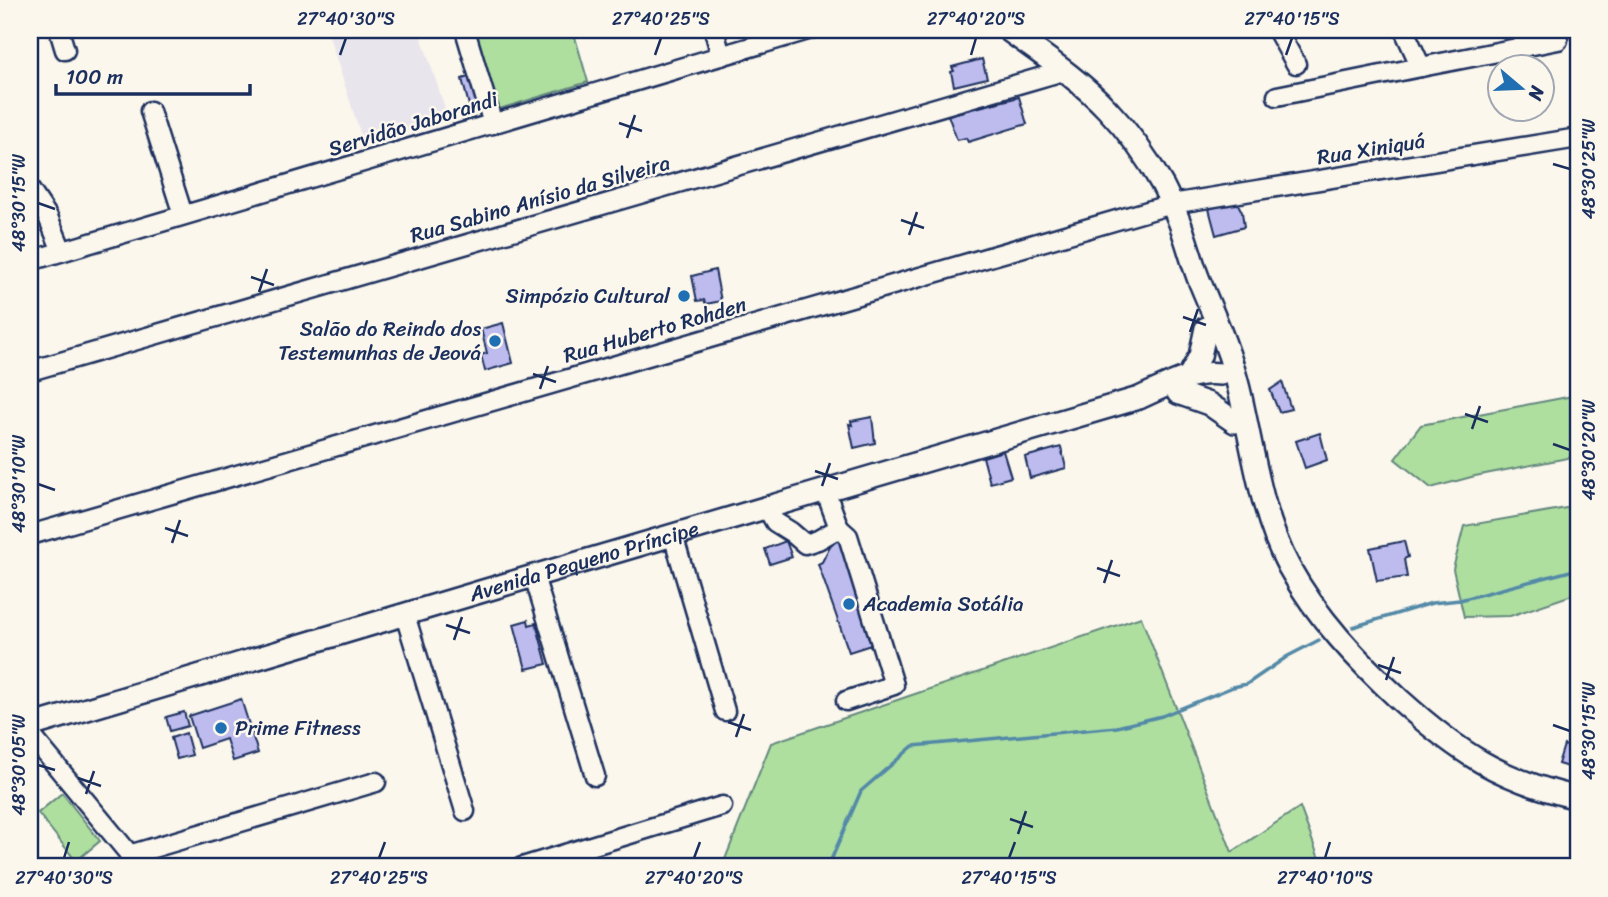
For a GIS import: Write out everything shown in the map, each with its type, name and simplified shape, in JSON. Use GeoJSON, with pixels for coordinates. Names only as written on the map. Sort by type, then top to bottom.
{"type":"FeatureCollection","features":[{"type":"Feature","properties":{"kind":"main road"},"geometry":{"type":"LineString","coordinates":[[1008,30],[1106,108],[1147,159],[1172,204],[1198,278],[1215,316],[1235,422],[1259,480]]}},
{"type":"Feature","properties":{"kind":"main road"},"geometry":{"type":"LineString","coordinates":[[1198,278],[1206,328],[1227,372],[1238,387],[1259,480],[1279,544],[1288,565],[1320,616],[1385,685],[1450,743],[1501,773],[1530,785],[1578,798]]}},
{"type":"Feature","properties":{"kind":"main road"},"geometry":{"type":"LineString","coordinates":[[1206,328],[1200,356],[1183,385],[1235,422]]}},
{"type":"Feature","properties":{"kind":"main road","name":"Avenida Pequeno Príncipe"},"geometry":{"type":"LineString","coordinates":[[30,726],[1183,385],[1211,382],[1227,372]]}},
{"type":"Feature","properties":{"kind":"street"},"geometry":{"type":"LineString","coordinates":[[59,30],[65,50]]}},
{"type":"Feature","properties":{"kind":"street"},"geometry":{"type":"LineString","coordinates":[[465,30],[493,124]]}},
{"type":"Feature","properties":{"kind":"street"},"geometry":{"type":"LineString","coordinates":[[714,30],[721,56]]}},
{"type":"Feature","properties":{"kind":"street","name":"Servidão Jaborandi"},"geometry":{"type":"LineString","coordinates":[[30,261],[808,30]]}},
{"type":"Feature","properties":{"kind":"street"},"geometry":{"type":"LineString","coordinates":[[1277,30],[1296,64]]}},
{"type":"Feature","properties":{"kind":"street"},"geometry":{"type":"LineString","coordinates":[[1404,30],[1421,67]]}},
{"type":"Feature","properties":{"kind":"street"},"geometry":{"type":"LineString","coordinates":[[1277,96],[1558,40]]}},
{"type":"Feature","properties":{"kind":"street","name":"Rua Sabino Anísio da Silveira"},"geometry":{"type":"LineString","coordinates":[[30,371],[1063,72]]}},
{"type":"Feature","properties":{"kind":"street"},"geometry":{"type":"LineString","coordinates":[[150,111],[183,215]]}},
{"type":"Feature","properties":{"kind":"street","name":"Rua Xiniquá"},"geometry":{"type":"LineString","coordinates":[[1172,204],[1578,138]]}},
{"type":"Feature","properties":{"kind":"street"},"geometry":{"type":"LineString","coordinates":[[30,190],[48,217],[62,251]]}},
{"type":"Feature","properties":{"kind":"street","name":"Rua Huberto Rohden"},"geometry":{"type":"LineString","coordinates":[[30,535],[1172,204]]}},
{"type":"Feature","properties":{"kind":"street"},"geometry":{"type":"LineString","coordinates":[[825,490],[839,528],[848,536],[894,685],[846,701]]}},
{"type":"Feature","properties":{"kind":"street"},"geometry":{"type":"LineString","coordinates":[[767,508],[775,522],[805,544],[839,528]]}},
{"type":"Feature","properties":{"kind":"street"},"geometry":{"type":"LineString","coordinates":[[673,535],[725,711]]}},
{"type":"Feature","properties":{"kind":"street"},"geometry":{"type":"LineString","coordinates":[[534,576],[595,776]]}},
{"type":"Feature","properties":{"kind":"street"},"geometry":{"type":"LineString","coordinates":[[405,615],[465,811]]}},
{"type":"Feature","properties":{"kind":"street"},"geometry":{"type":"LineString","coordinates":[[30,734],[135,861],[376,782]]}},
{"type":"Feature","properties":{"kind":"street"},"geometry":{"type":"LineString","coordinates":[[522,867],[723,806]]}},
{"type":"Feature","properties":{"kind":"shaded area"},"geometry":{"type":"Polygon","coordinates":[[[327,30],[419,30],[448,117],[364,145],[327,30]]]}},
{"type":"Feature","properties":{"kind":"green space"},"geometry":{"type":"Polygon","coordinates":[[[472,30],[573,30],[588,82],[496,110],[472,30]]]}},
{"type":"Feature","properties":{"kind":"green space"},"geometry":{"type":"Polygon","coordinates":[[[1578,395],[1578,456],[1475,476],[1431,488],[1395,459],[1421,425],[1578,395]]]}},
{"type":"Feature","properties":{"kind":"green space"},"geometry":{"type":"Polygon","coordinates":[[[1578,506],[1578,593],[1510,616],[1464,617],[1453,569],[1464,526],[1578,506]]]}},
{"type":"Feature","properties":{"kind":"green space"},"geometry":{"type":"Polygon","coordinates":[[[1141,617],[1232,852],[1300,807],[1322,867],[722,867],[771,743],[1141,617]]]}},
{"type":"Feature","properties":{"kind":"green space"},"geometry":{"type":"Polygon","coordinates":[[[62,793],[100,841],[76,861],[38,813],[62,793]]]}},
{"type":"Feature","properties":{"kind":"building"},"geometry":{"type":"Polygon","coordinates":[[[982,59],[987,78],[954,86],[952,67],[982,59]]]}},
{"type":"Feature","properties":{"kind":"building"},"geometry":{"type":"Polygon","coordinates":[[[475,75],[484,105],[470,109],[462,79],[475,75]]]}},
{"type":"Feature","properties":{"kind":"building"},"geometry":{"type":"Polygon","coordinates":[[[1019,97],[1027,124],[968,142],[966,138],[957,140],[948,115],[1019,97]]]}},
{"type":"Feature","properties":{"kind":"building"},"geometry":{"type":"Polygon","coordinates":[[[1236,200],[1242,212],[1244,227],[1216,235],[1209,209],[1236,200]]]}},
{"type":"Feature","properties":{"kind":"building"},"geometry":{"type":"Polygon","coordinates":[[[715,270],[721,301],[706,304],[704,300],[697,301],[692,276],[715,270]]]}},
{"type":"Feature","properties":{"kind":"building","name":"Salão do Reindo dos Testemunhas de Jeová"},"geometry":{"type":"Polygon","coordinates":[[[503,323],[513,363],[485,371],[481,355],[487,353],[481,329],[503,323]]]}},
{"type":"Feature","properties":{"kind":"building"},"geometry":{"type":"Polygon","coordinates":[[[1282,382],[1291,409],[1279,412],[1270,390],[1282,382]]]}},
{"type":"Feature","properties":{"kind":"building"},"geometry":{"type":"Polygon","coordinates":[[[872,417],[875,443],[854,448],[849,424],[852,425],[851,421],[872,417]]]}},
{"type":"Feature","properties":{"kind":"building"},"geometry":{"type":"Polygon","coordinates":[[[1320,433],[1327,460],[1305,468],[1296,441],[1320,433]]]}},
{"type":"Feature","properties":{"kind":"building"},"geometry":{"type":"Polygon","coordinates":[[[1061,447],[1066,468],[1030,478],[1025,457],[1061,447]]]}},
{"type":"Feature","properties":{"kind":"building"},"geometry":{"type":"Polygon","coordinates":[[[1003,451],[1011,477],[990,483],[983,457],[1003,451]]]}},
{"type":"Feature","properties":{"kind":"building","name":"Academia Sotália"},"geometry":{"type":"Polygon","coordinates":[[[845,537],[877,643],[849,652],[818,564],[822,562],[833,540],[845,537]]]}},
{"type":"Feature","properties":{"kind":"building"},"geometry":{"type":"Polygon","coordinates":[[[786,541],[792,557],[770,564],[765,549],[786,541]]]}},
{"type":"Feature","properties":{"kind":"building"},"geometry":{"type":"Polygon","coordinates":[[[1404,541],[1408,557],[1404,559],[1407,577],[1377,581],[1370,548],[1404,541]]]}},
{"type":"Feature","properties":{"kind":"building"},"geometry":{"type":"Polygon","coordinates":[[[528,620],[529,625],[536,623],[547,664],[526,669],[514,624],[528,620]]]}},
{"type":"Feature","properties":{"kind":"building","name":"Prime Fitness"},"geometry":{"type":"Polygon","coordinates":[[[241,699],[258,753],[233,761],[226,739],[199,748],[189,716],[241,699]]]}},
{"type":"Feature","properties":{"kind":"building"},"geometry":{"type":"Polygon","coordinates":[[[184,712],[188,726],[170,731],[166,717],[184,712]]]}},
{"type":"Feature","properties":{"kind":"building"},"geometry":{"type":"Polygon","coordinates":[[[186,733],[192,755],[177,759],[171,738],[186,733]]]}},
{"type":"Feature","properties":{"kind":"building"},"geometry":{"type":"Polygon","coordinates":[[[1564,745],[1578,749],[1578,770],[1558,764],[1564,745]]]}},
{"type":"Feature","properties":{"kind":"waterway"},"geometry":{"type":"LineString","coordinates":[[1353,627],[1432,603],[1460,600],[1578,569]]}},
{"type":"Feature","properties":{"kind":"waterway"},"geometry":{"type":"LineString","coordinates":[[828,867],[861,791],[913,746],[1117,727],[1162,716],[1233,687],[1247,684],[1288,656],[1319,640]]}},
{"type":"Feature","properties":{"kind":"place","name":"Simpózio Cultural"},"geometry":{"type":"Point","coordinates":[684,296]}},
{"type":"Feature","properties":{"kind":"place","name":"Salão do Reindo dos Testemunhas de Jeová"},"geometry":{"type":"Point","coordinates":[495,341]}},
{"type":"Feature","properties":{"kind":"place","name":"Academia Sotália"},"geometry":{"type":"Point","coordinates":[849,604]}},
{"type":"Feature","properties":{"kind":"place","name":"Prime Fitness"},"geometry":{"type":"Point","coordinates":[221,728]}}]}
